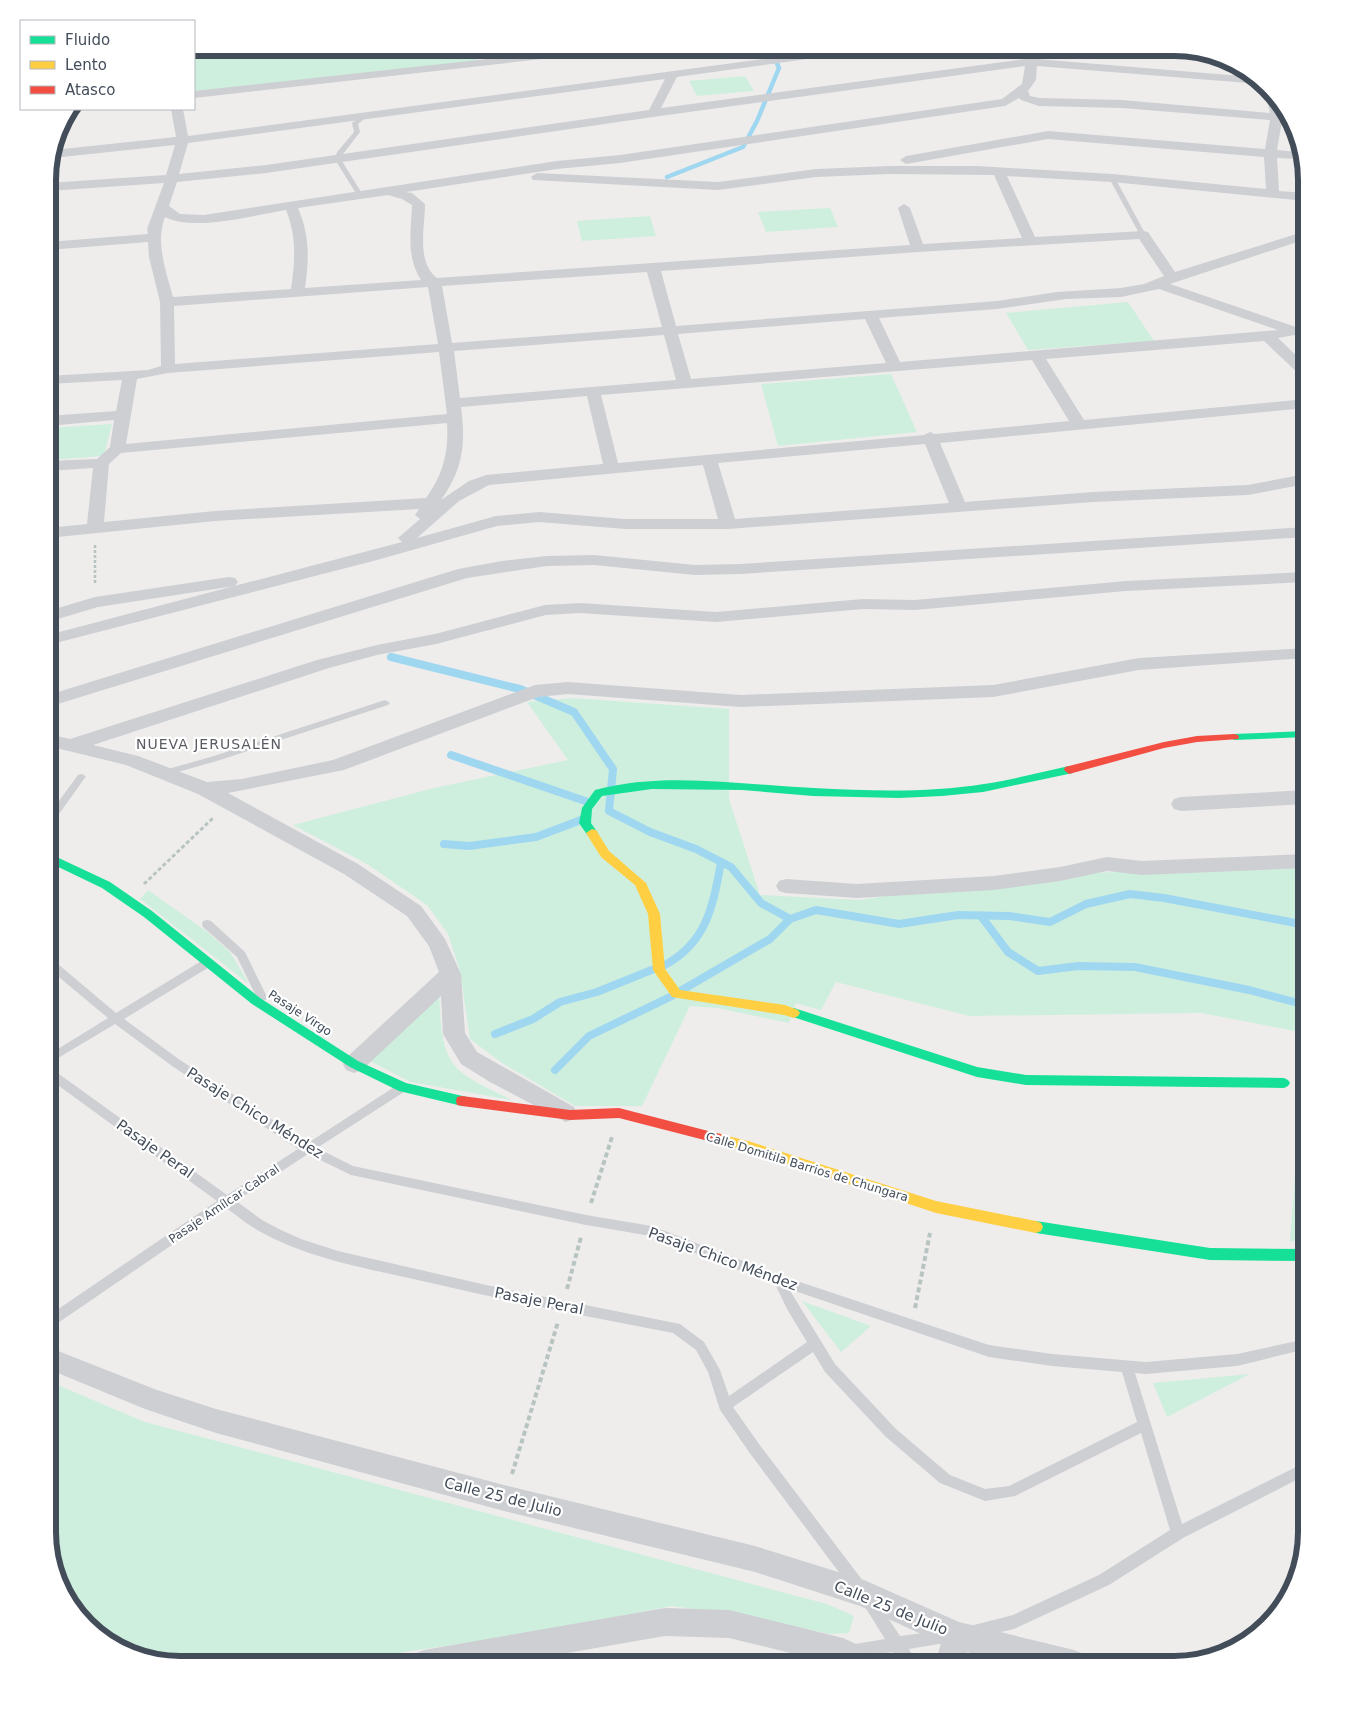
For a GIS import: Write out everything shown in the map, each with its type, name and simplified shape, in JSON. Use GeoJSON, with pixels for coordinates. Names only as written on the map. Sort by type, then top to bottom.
{"type":"FeatureCollection","features":[{"type":"Feature","properties":{"kind":"street"},"geometry":{"type":"LineString","coordinates":[[195,95],[545,56]]}},
{"type":"Feature","properties":{"kind":"street"},"geometry":{"type":"LineString","coordinates":[[771,57],[798,58]]}},
{"type":"Feature","properties":{"kind":"street"},"geometry":{"type":"LineString","coordinates":[[59,153],[183,140],[807,57]]}},
{"type":"Feature","properties":{"kind":"street"},"geometry":{"type":"LineString","coordinates":[[57,245],[154,233],[204,219],[492,175],[620,159],[1005,102],[1023,92],[1030,83],[1032,73],[1031,57]]}},
{"type":"Feature","properties":{"kind":"street"},"geometry":{"type":"LineString","coordinates":[[57,186],[207,176],[1030,62],[1246,80]]}},
{"type":"Feature","properties":{"kind":"street"},"geometry":{"type":"LineString","coordinates":[[653,113],[672,74]]}},
{"type":"Feature","properties":{"kind":"street"},"geometry":{"type":"LineString","coordinates":[[1023,92],[1025,98],[1039,102],[1122,104],[1280,117]]}},
{"type":"Feature","properties":{"kind":"street"},"geometry":{"type":"LineString","coordinates":[[168,369],[168,302],[156,258],[154,233],[183,140],[177,110]]}},
{"type":"Feature","properties":{"kind":"street"},"geometry":{"type":"LineString","coordinates":[[1273,193],[1270,153],[1281,119]]}},
{"type":"Feature","properties":{"kind":"street"},"geometry":{"type":"LineString","coordinates":[[492,175],[718,186],[834,172],[1032,136],[1295,156]]}},
{"type":"Feature","properties":{"kind":"street"},"geometry":{"type":"LineString","coordinates":[[834,172],[921,169],[999,171],[1112,178],[1298,195]]}},
{"type":"Feature","properties":{"kind":"street"},"geometry":{"type":"LineString","coordinates":[[999,171],[1030,241]]}},
{"type":"Feature","properties":{"kind":"street"},"geometry":{"type":"LineString","coordinates":[[390,191],[407,196],[419,204],[416,233],[422,273],[427,280],[434,284],[447,349],[454,410],[455,446],[452,467],[443,485],[406,538]]}},
{"type":"Feature","properties":{"kind":"street"},"geometry":{"type":"LineString","coordinates":[[163,206],[166,212],[175,217],[204,219]]}},
{"type":"Feature","properties":{"kind":"street"},"geometry":{"type":"LineString","coordinates":[[291,206],[300,226],[302,241],[302,257],[297,294]]}},
{"type":"Feature","properties":{"kind":"street"},"geometry":{"type":"LineString","coordinates":[[904,208],[918,248]]}},
{"type":"Feature","properties":{"kind":"street"},"geometry":{"type":"LineString","coordinates":[[168,302],[918,248],[1143,235],[1166,281],[1298,329]]}},
{"type":"Feature","properties":{"kind":"street"},"geometry":{"type":"LineString","coordinates":[[57,379],[148,374],[168,369],[447,349],[997,304],[1065,295],[1129,291],[1166,281],[1298,238]]}},
{"type":"Feature","properties":{"kind":"street"},"geometry":{"type":"LineString","coordinates":[[653,268],[685,384]]}},
{"type":"Feature","properties":{"kind":"street"},"geometry":{"type":"LineString","coordinates":[[870,314],[895,366]]}},
{"type":"Feature","properties":{"kind":"street"},"geometry":{"type":"LineString","coordinates":[[57,466],[101,463],[117,449],[593,392],[1267,336],[1298,330]]}},
{"type":"Feature","properties":{"kind":"street"},"geometry":{"type":"LineString","coordinates":[[1267,336],[1298,365]]}},
{"type":"Feature","properties":{"kind":"street"},"geometry":{"type":"LineString","coordinates":[[1036,355],[1080,426]]}},
{"type":"Feature","properties":{"kind":"street"},"geometry":{"type":"LineString","coordinates":[[117,449],[130,375]]}},
{"type":"Feature","properties":{"kind":"street"},"geometry":{"type":"LineString","coordinates":[[593,392],[612,469]]}},
{"type":"Feature","properties":{"kind":"street"},"geometry":{"type":"LineString","coordinates":[[371,556],[422,528],[465,489],[475,483],[486,480],[1298,405]]}},
{"type":"Feature","properties":{"kind":"street"},"geometry":{"type":"LineString","coordinates":[[57,420],[123,415]]}},
{"type":"Feature","properties":{"kind":"street"},"geometry":{"type":"LineString","coordinates":[[930,438],[959,507]]}},
{"type":"Feature","properties":{"kind":"street"},"geometry":{"type":"LineString","coordinates":[[709,459],[728,524]]}},
{"type":"Feature","properties":{"kind":"street"},"geometry":{"type":"LineString","coordinates":[[95,529],[101,463]]}},
{"type":"Feature","properties":{"kind":"street"},"geometry":{"type":"LineString","coordinates":[[1248,490],[1298,481]]}},
{"type":"Feature","properties":{"kind":"street"},"geometry":{"type":"LineString","coordinates":[[57,638],[371,556],[496,521],[517,518],[539,517],[626,524],[728,524],[1094,497],[1298,488]]}},
{"type":"Feature","properties":{"kind":"street"},"geometry":{"type":"LineString","coordinates":[[57,532],[215,516],[431,503]]}},
{"type":"Feature","properties":{"kind":"street"},"geometry":{"type":"LineString","coordinates":[[57,698],[464,574],[502,566],[547,561],[594,560],[695,570],[741,569],[1298,533]]}},
{"type":"Feature","properties":{"kind":"street"},"geometry":{"type":"LineString","coordinates":[[57,604],[95,602],[213,583],[289,577]]}},
{"type":"Feature","properties":{"kind":"street"},"geometry":{"type":"LineString","coordinates":[[72,745],[323,664],[377,650],[436,639],[545,610],[580,608],[716,617],[863,604],[915,605],[1126,586],[1298,577]]}},
{"type":"Feature","properties":{"kind":"street"},"geometry":{"type":"LineString","coordinates":[[57,614],[95,602]]}},
{"type":"Feature","properties":{"kind":"street"},"geometry":{"type":"LineString","coordinates":[[205,788],[242,785],[337,766],[535,691],[568,688],[741,701],[984,692],[1139,664],[1298,654]]}},
{"type":"Feature","properties":{"kind":"street"},"geometry":{"type":"LineString","coordinates":[[1284,1083],[1026,1080],[977,1072],[854,1034],[785,1010],[676,994],[659,970],[654,914],[640,883],[605,854],[585,823],[587,808],[599,793],[652,785],[742,786],[813,792],[899,794],[942,792],[983,788],[1025,780],[1164,745],[1197,739],[1298,734]]}},
{"type":"Feature","properties":{"kind":"street"},"geometry":{"type":"LineString","coordinates":[[57,742],[131,760],[205,788],[350,869],[414,911],[438,944],[450,974],[454,1034],[469,1058],[570,1115]]}},
{"type":"Feature","properties":{"kind":"street"},"geometry":{"type":"LineString","coordinates":[[1181,804],[1298,797]]}},
{"type":"Feature","properties":{"kind":"street","name":"Pasaje Virgo"},"geometry":{"type":"LineString","coordinates":[[56,861],[106,885],[128,900],[268,1009],[354,1064],[403,1087],[445,1098],[570,1115]]}},
{"type":"Feature","properties":{"kind":"street"},"geometry":{"type":"LineString","coordinates":[[786,886],[857,891],[994,883],[1060,874],[1107,864],[1142,868],[1298,861]]}},
{"type":"Feature","properties":{"kind":"street"},"geometry":{"type":"LineString","coordinates":[[354,1064],[450,974]]}},
{"type":"Feature","properties":{"kind":"street","name":"Calle Domitila Barrios de Chungara"},"geometry":{"type":"LineString","coordinates":[[570,1115],[619,1113],[748,1146],[936,1208],[1049,1230],[1129,1244],[1210,1254],[1298,1256]]}},
{"type":"Feature","properties":{"kind":"street","name":"Calle 25 de Julio"},"geometry":{"type":"LineString","coordinates":[[56,1361],[145,1398],[216,1421],[504,1498],[755,1559],[864,1594],[957,1636],[1041,1656]]}},
{"type":"Feature","properties":{"kind":"street"},"geometry":{"type":"LineString","coordinates":[[470,1656],[665,1622],[729,1624],[843,1652],[851,1656]]}},
{"type":"Feature","properties":{"kind":"street","name":"Calle 25 de Julio"},"geometry":{"type":"LineString","coordinates":[[951,1656],[957,1636]]}},
{"type":"Feature","properties":{"kind":"lane"},"geometry":{"type":"LineString","coordinates":[[360,195],[337,158],[357,132],[356,122],[366,115]]}},
{"type":"Feature","properties":{"kind":"lane"},"geometry":{"type":"LineString","coordinates":[[1112,178],[1143,235]]}},
{"type":"Feature","properties":{"kind":"lane"},"geometry":{"type":"LineString","coordinates":[[164,773],[217,758],[385,703]]}},
{"type":"Feature","properties":{"kind":"lane"},"geometry":{"type":"LineString","coordinates":[[57,811],[81,777]]}},
{"type":"Feature","properties":{"kind":"lane"},"geometry":{"type":"LineString","coordinates":[[207,924],[241,955],[268,1009]]}},
{"type":"Feature","properties":{"kind":"lane"},"geometry":{"type":"LineString","coordinates":[[56,1055],[207,962]]}},
{"type":"Feature","properties":{"kind":"lane","name":"Pasaje Chico Méndez"},"geometry":{"type":"LineString","coordinates":[[56,969],[116,1019],[176,1063],[308,1149],[351,1170],[586,1220],[652,1231],[779,1280],[990,1351],[1052,1360],[1146,1368],[1237,1360],[1298,1346]]}},
{"type":"Feature","properties":{"kind":"lane","name":"Pasaje Peral"},"geometry":{"type":"LineString","coordinates":[[56,1078],[228,1200],[258,1224],[283,1238],[342,1258],[467,1286],[676,1328],[700,1346],[714,1370],[725,1406],[754,1448],[864,1594],[904,1656]]}},
{"type":"Feature","properties":{"kind":"lane","name":"Pasaje Amílcar Cabral"},"geometry":{"type":"LineString","coordinates":[[56,1317],[228,1200],[403,1087]]}},
{"type":"Feature","properties":{"kind":"lane"},"geometry":{"type":"LineString","coordinates":[[779,1280],[791,1305],[830,1368],[891,1433],[945,1479],[985,1495],[1010,1492],[1146,1424]]}},
{"type":"Feature","properties":{"kind":"lane"},"geometry":{"type":"LineString","coordinates":[[725,1406],[815,1344]]}},
{"type":"Feature","properties":{"kind":"lane"},"geometry":{"type":"LineString","coordinates":[[1127,1366],[1178,1533]]}},
{"type":"Feature","properties":{"kind":"lane"},"geometry":{"type":"LineString","coordinates":[[843,1652],[957,1636],[1014,1622],[1104,1580],[1178,1533],[1298,1472]]}},
{"type":"Feature","properties":{"kind":"path"},"geometry":{"type":"LineString","coordinates":[[95,529],[95,602]]}},
{"type":"Feature","properties":{"kind":"path"},"geometry":{"type":"LineString","coordinates":[[128,900],[231,802]]}},
{"type":"Feature","properties":{"kind":"path"},"geometry":{"type":"LineString","coordinates":[[911,1325],[936,1208]]}},
{"type":"Feature","properties":{"kind":"green space"},"geometry":{"type":"Polygon","coordinates":[[[195,56],[474,56],[478,62],[195,94],[195,56]]]}},
{"type":"Feature","properties":{"kind":"green space"},"geometry":{"type":"Polygon","coordinates":[[[745,76],[754,91],[697,96],[689,81],[745,76]]]}},
{"type":"Feature","properties":{"kind":"green space"},"geometry":{"type":"Polygon","coordinates":[[[830,208],[838,227],[766,232],[758,212],[830,208]]]}},
{"type":"Feature","properties":{"kind":"green space"},"geometry":{"type":"Polygon","coordinates":[[[650,216],[656,236],[582,241],[577,221],[650,216]]]}},
{"type":"Feature","properties":{"kind":"green space"},"geometry":{"type":"Polygon","coordinates":[[[1128,302],[1154,341],[1028,350],[1006,313],[1128,302]]]}},
{"type":"Feature","properties":{"kind":"green space"},"geometry":{"type":"Polygon","coordinates":[[[891,374],[917,432],[778,446],[761,384],[891,374]]]}},
{"type":"Feature","properties":{"kind":"green space"},"geometry":{"type":"Polygon","coordinates":[[[112,424],[104,456],[57,459],[57,427],[112,424]]]}},
{"type":"Feature","properties":{"kind":"green space"},"geometry":{"type":"Polygon","coordinates":[[[572,698],[729,709],[729,799],[760,895],[860,900],[950,886],[1088,873],[1298,865],[1298,1031],[1201,1013],[969,1016],[836,982],[821,1010],[796,1003],[789,1023],[717,1008],[690,1006],[642,1106],[575,1106],[502,1063],[470,1039],[460,971],[448,934],[427,905],[367,864],[293,825],[434,788],[568,760],[527,702],[572,698]]]}},
{"type":"Feature","properties":{"kind":"green space"},"geometry":{"type":"Polygon","coordinates":[[[148,890],[206,931],[230,952],[249,984],[140,899],[148,890]]]}},
{"type":"Feature","properties":{"kind":"green space"},"geometry":{"type":"Polygon","coordinates":[[[439,997],[443,1039],[452,1062],[471,1079],[512,1100],[411,1082],[368,1060],[439,997]]]}},
{"type":"Feature","properties":{"kind":"green space"},"geometry":{"type":"Polygon","coordinates":[[[1298,1137],[1298,1242],[1290,1241],[1298,1137]]]}},
{"type":"Feature","properties":{"kind":"green space"},"geometry":{"type":"Polygon","coordinates":[[[802,1301],[871,1326],[841,1352],[802,1301]]]}},
{"type":"Feature","properties":{"kind":"green space"},"geometry":{"type":"Polygon","coordinates":[[[1250,1374],[1167,1417],[1153,1383],[1250,1374]]]}},
{"type":"Feature","properties":{"kind":"green space"},"geometry":{"type":"Polygon","coordinates":[[[56,1384],[145,1422],[827,1604],[854,1616],[849,1633],[830,1634],[738,1615],[672,1606],[527,1634],[381,1656],[180,1656],[164,1655],[140,1649],[111,1635],[77,1601],[60,1564],[56,1532],[56,1384]]]}},
{"type":"Feature","properties":{"kind":"waterway"},"geometry":{"type":"LineString","coordinates":[[667,177],[743,147],[757,121],[779,68],[774,57]]}},
{"type":"Feature","properties":{"kind":"waterway"},"geometry":{"type":"LineString","coordinates":[[391,657],[520,689],[574,712],[613,769],[609,811],[650,832],[696,849],[731,867],[761,903],[790,919]]}},
{"type":"Feature","properties":{"kind":"waterway"},"geometry":{"type":"LineString","coordinates":[[451,755],[588,802]]}},
{"type":"Feature","properties":{"kind":"waterway"},"geometry":{"type":"LineString","coordinates":[[444,844],[469,846],[536,837],[581,820]]}},
{"type":"Feature","properties":{"kind":"waterway"},"geometry":{"type":"LineString","coordinates":[[665,965],[679,956],[699,934],[711,908],[721,862]]}},
{"type":"Feature","properties":{"kind":"waterway"},"geometry":{"type":"LineString","coordinates":[[790,919],[816,910],[899,924],[958,915],[1009,916],[1050,922],[1086,904],[1130,894],[1164,898],[1298,923]]}},
{"type":"Feature","properties":{"kind":"waterway"},"geometry":{"type":"LineString","coordinates":[[981,916],[1008,952],[1038,971],[1078,966],[1135,967],[1249,990],[1298,1003]]}},
{"type":"Feature","properties":{"kind":"waterway"},"geometry":{"type":"LineString","coordinates":[[682,990],[770,939],[790,919]]}},
{"type":"Feature","properties":{"kind":"waterway"},"geometry":{"type":"LineString","coordinates":[[495,1034],[533,1019],[560,1002],[597,992],[654,969]]}},
{"type":"Feature","properties":{"kind":"waterway"},"geometry":{"type":"LineString","coordinates":[[555,1070],[589,1036],[672,996]]}},
{"type":"Feature","properties":{"kind":"traffic: fast"},"geometry":{"type":"LineString","coordinates":[[1234,737],[1298,734]]}},
{"type":"Feature","properties":{"kind":"traffic: fast"},"geometry":{"type":"LineString","coordinates":[[592,833],[585,823],[587,808],[599,793],[652,785],[742,786],[813,792],[899,794],[983,788],[1069,770]]}},
{"type":"Feature","properties":{"kind":"traffic: fast"},"geometry":{"type":"LineString","coordinates":[[56,861],[106,885],[148,914],[256,1001],[354,1064],[403,1087],[462,1101]]}},
{"type":"Feature","properties":{"kind":"traffic: fast"},"geometry":{"type":"LineString","coordinates":[[794,1013],[977,1072],[1026,1080],[1284,1083]]}},
{"type":"Feature","properties":{"kind":"traffic: fast"},"geometry":{"type":"LineString","coordinates":[[1036,1227],[1210,1254],[1298,1255]]}},
{"type":"Feature","properties":{"kind":"traffic: slow"},"geometry":{"type":"LineString","coordinates":[[592,833],[605,854],[640,883],[654,914],[659,970],[676,994],[785,1010],[794,1013]]}},
{"type":"Feature","properties":{"kind":"traffic: slow"},"geometry":{"type":"LineString","coordinates":[[716,1138],[748,1146],[936,1207],[1036,1227]]}},
{"type":"Feature","properties":{"kind":"traffic: jam"},"geometry":{"type":"LineString","coordinates":[[1069,770],[1164,745],[1197,739],[1234,737]]}},
{"type":"Feature","properties":{"kind":"traffic: jam"},"geometry":{"type":"LineString","coordinates":[[462,1101],[570,1115],[619,1113],[716,1138]]}},
{"type":"Feature","properties":{"kind":"district","name":"NUEVA JERUSALÉN"},"geometry":{"type":"Point","coordinates":[209,744]}}]}
